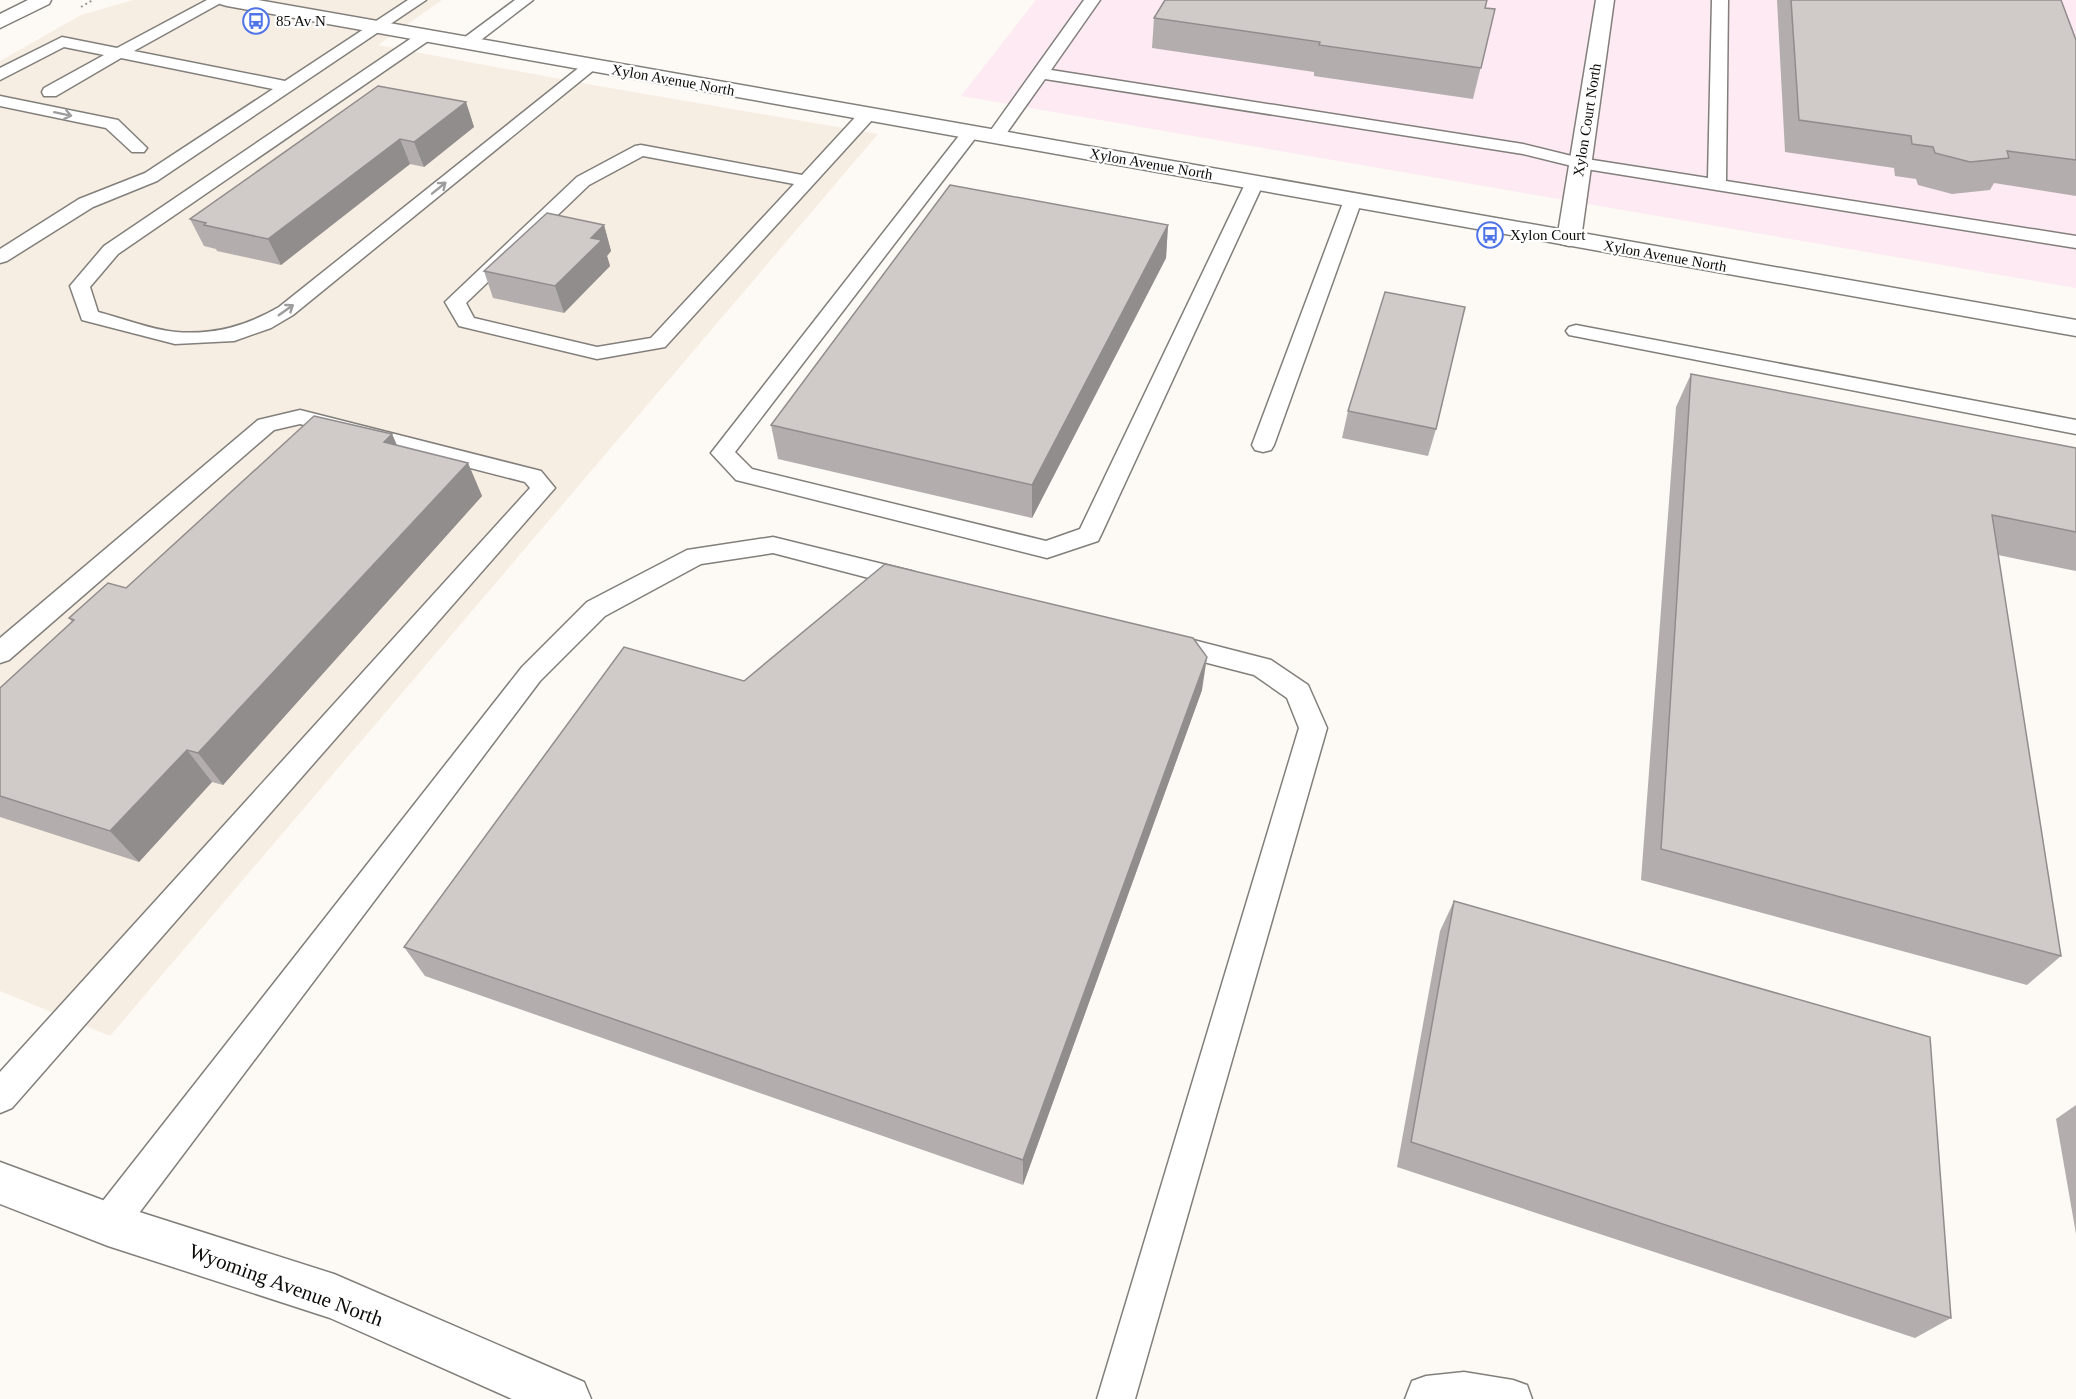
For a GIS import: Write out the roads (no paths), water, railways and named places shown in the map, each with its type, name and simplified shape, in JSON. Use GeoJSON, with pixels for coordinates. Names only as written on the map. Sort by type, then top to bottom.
{"type":"FeatureCollection","features":[{"type":"Feature","properties":{"kind":"street"},"geometry":{"type":"LineString","coordinates":[[0,22],[42,0]]}},
{"type":"Feature","properties":{"kind":"street","name":"Xylon Avenue North"},"geometry":{"type":"LineString","coordinates":[[227,0],[2076,328]]}},
{"type":"Feature","properties":{"kind":"street","name":"Xylon Court North"},"geometry":{"type":"LineString","coordinates":[[1569,239],[1605,0]]}},
{"type":"Feature","properties":{"kind":"street","name":"Wyoming Avenue North"},"geometry":{"type":"LineString","coordinates":[[0,1184],[108,1224],[334,1297],[567,1399]]}},
{"type":"Feature","properties":{"kind":"lane"},"geometry":{"type":"LineString","coordinates":[[50,92],[218,0]]}},
{"type":"Feature","properties":{"kind":"lane"},"geometry":{"type":"LineString","coordinates":[[0,257],[86,203],[151,177],[418,0]]}},
{"type":"Feature","properties":{"kind":"lane"},"geometry":{"type":"LineString","coordinates":[[467,43],[525,0]]}},
{"type":"Feature","properties":{"kind":"lane"},"geometry":{"type":"LineString","coordinates":[[995,137],[1092,0]]}},
{"type":"Feature","properties":{"kind":"lane"},"geometry":{"type":"LineString","coordinates":[[1717,185],[1720,0]]}},
{"type":"Feature","properties":{"kind":"lane"},"geometry":{"type":"LineString","coordinates":[[425,36],[111,250],[80,286],[89,315],[175,338],[234,335],[264,324],[286,311],[591,66]]}},
{"type":"Feature","properties":{"kind":"lane"},"geometry":{"type":"LineString","coordinates":[[0,75],[62,42],[288,87]]}},
{"type":"Feature","properties":{"kind":"lane"},"geometry":{"type":"LineString","coordinates":[[1040,73],[1523,149],[1580,164],[2076,242]]}},
{"type":"Feature","properties":{"kind":"lane"},"geometry":{"type":"LineString","coordinates":[[0,101],[112,124],[138,148]]}},
{"type":"Feature","properties":{"kind":"lane"},"geometry":{"type":"LineString","coordinates":[[807,181],[641,150],[583,181],[455,302],[466,322],[597,353],[658,343],[807,181],[867,115]]}},
{"type":"Feature","properties":{"kind":"lane"},"geometry":{"type":"LineString","coordinates":[[971,132],[722,453],[744,475],[1047,550],[1089,535],[1255,182]]}},
{"type":"Feature","properties":{"kind":"lane"},"geometry":{"type":"LineString","coordinates":[[1263,445],[1353,200]]}},
{"type":"Feature","properties":{"kind":"lane"},"geometry":{"type":"LineString","coordinates":[[1576,331],[2076,427]]}},
{"type":"Feature","properties":{"kind":"lane"},"geometry":{"type":"LineString","coordinates":[[0,653],[266,425],[300,417],[533,477],[543,488],[0,1097]]}},
{"type":"Feature","properties":{"kind":"lane"},"geometry":{"type":"LineString","coordinates":[[108,1224],[531,674],[596,609],[696,556],[773,545],[936,586]]}},
{"type":"Feature","properties":{"kind":"lane"},"geometry":{"type":"LineString","coordinates":[[1116,1399],[1313,728],[1299,692],[1262,667],[1146,638]]}},
{"type":"Feature","properties":{"kind":"lane"},"geometry":{"type":"LineString","coordinates":[[1424,1399],[1426,1395],[1464,1391],[1513,1399]]}},
{"type":"Feature","properties":{"kind":"place","name":"85 Av N"},"geometry":{"type":"Point","coordinates":[256,21]}},
{"type":"Feature","properties":{"kind":"place","name":"Xylon Court"},"geometry":{"type":"Point","coordinates":[1490,235]}}]}
